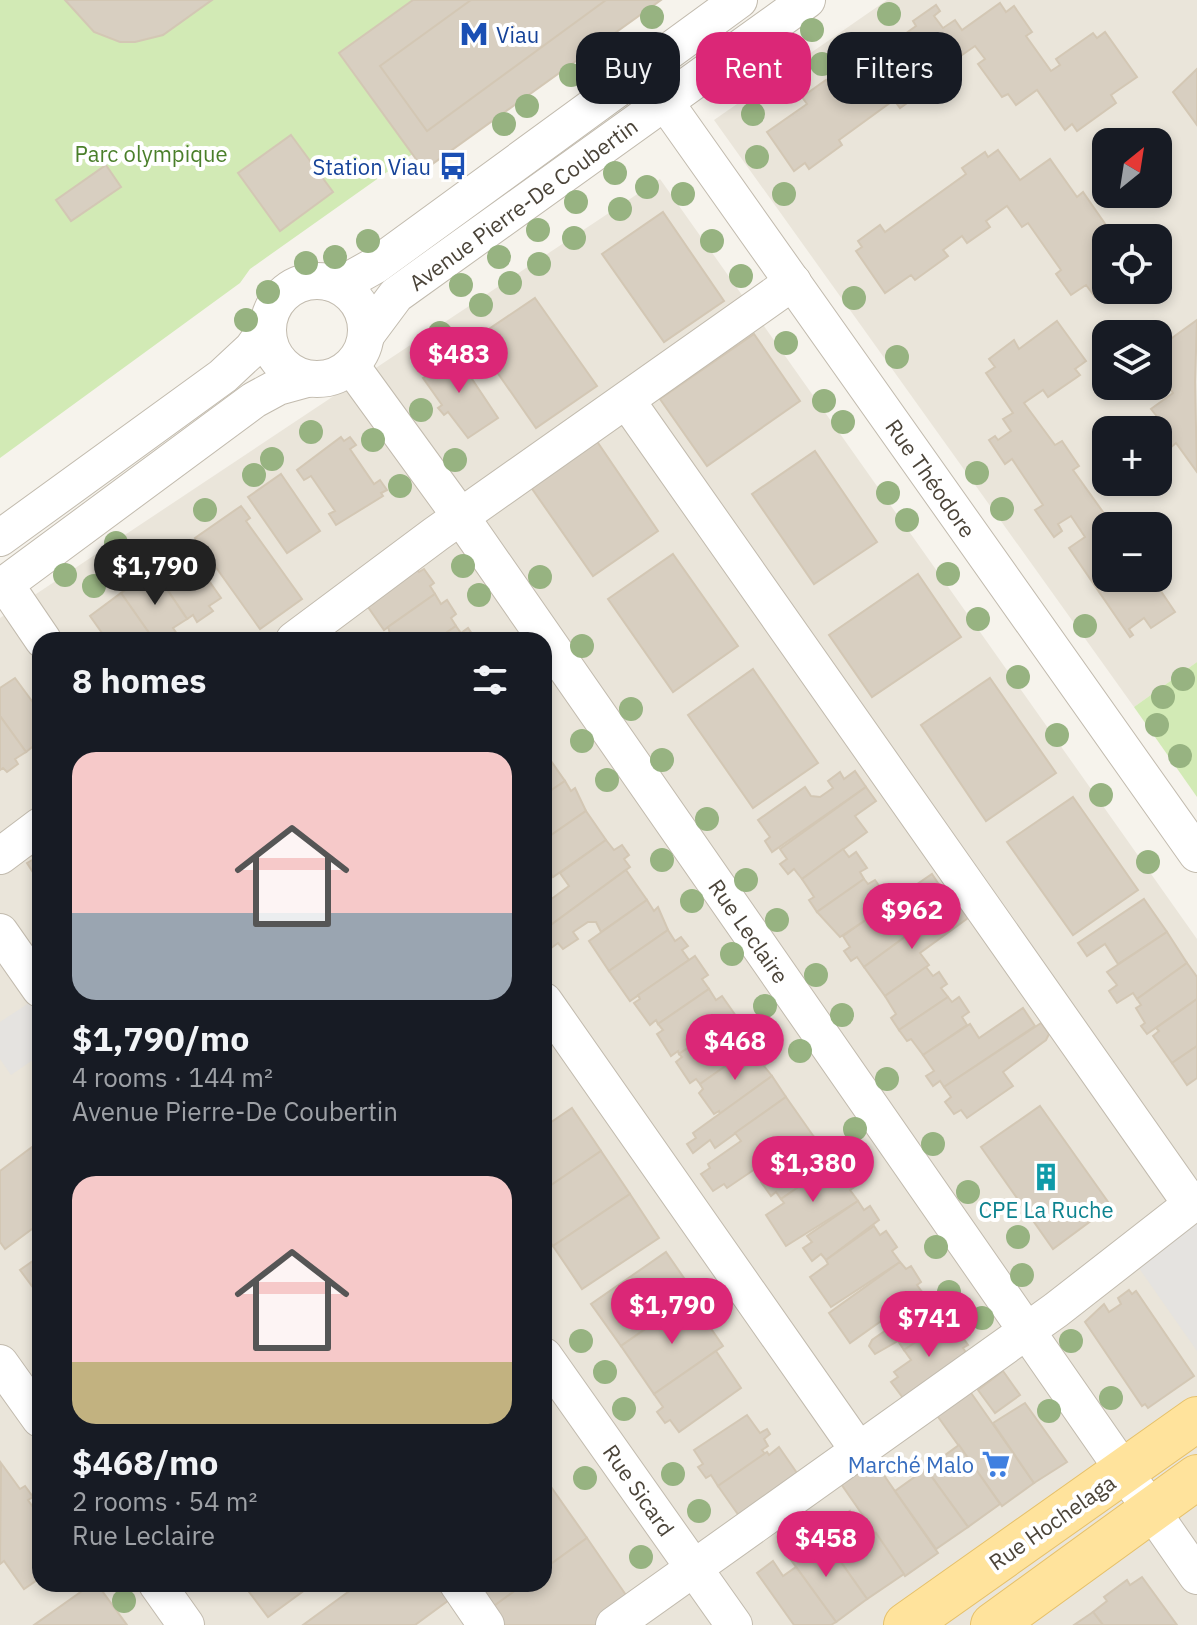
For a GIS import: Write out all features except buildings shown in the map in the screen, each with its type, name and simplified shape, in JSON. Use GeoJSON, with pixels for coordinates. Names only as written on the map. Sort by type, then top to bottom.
{"type":"FeatureCollection","features":[{"type":"Feature","properties":{"kind":"main road","name":"Rue Hochelaga"},"geometry":{"type":"LineString","coordinates":[[906,1625],[1197,1419]]}},
{"type":"Feature","properties":{"kind":"main road"},"geometry":{"type":"LineString","coordinates":[[993,1625],[1197,1477]]}},
{"type":"Feature","properties":{"kind":"street","name":"Avenue Pierre-De Coubertin"},"geometry":{"type":"LineString","coordinates":[[328,282],[351,279],[376,265],[739,0]]}},
{"type":"Feature","properties":{"kind":"street","name":"Avenue Pierre-De Coubertin"},"geometry":{"type":"LineString","coordinates":[[680,91],[807,0]]}},
{"type":"Feature","properties":{"kind":"street","name":"Avenue Pierre-De Coubertin"},"geometry":{"type":"LineString","coordinates":[[367,334],[396,295],[662,104]]}},
{"type":"Feature","properties":{"kind":"street","name":"Rue Théodore"},"geometry":{"type":"LineString","coordinates":[[666,104],[1197,854]]}},
{"type":"Feature","properties":{"kind":"street"},"geometry":{"type":"LineString","coordinates":[[0,538],[223,376],[252,349],[268,326],[281,295],[311,281],[328,282],[345,288],[358,301],[365,317],[367,334],[366,344],[352,367],[322,380],[307,379],[278,387],[254,400],[2,586],[37,632]]}},
{"type":"Feature","properties":{"kind":"street"},"geometry":{"type":"LineString","coordinates":[[305,632],[461,517],[793,282]]}},
{"type":"Feature","properties":{"kind":"street"},"geometry":{"type":"LineString","coordinates":[[268,326],[269,343],[276,358],[291,372],[307,379]]}},
{"type":"Feature","properties":{"kind":"street","name":"Rue Leclaire"},"geometry":{"type":"LineString","coordinates":[[352,367],[541,632]]}},
{"type":"Feature","properties":{"kind":"street"},"geometry":{"type":"LineString","coordinates":[[614,1625],[1028,1331],[1194,1202],[627,401]]}},
{"type":"Feature","properties":{"kind":"street","name":"Rue Leclaire"},"geometry":{"type":"LineString","coordinates":[[552,648],[1197,1576]]}},
{"type":"Feature","properties":{"kind":"street"},"geometry":{"type":"LineString","coordinates":[[0,856],[32,832]]}},
{"type":"Feature","properties":{"kind":"street"},"geometry":{"type":"LineString","coordinates":[[0,932],[32,978]]}},
{"type":"Feature","properties":{"kind":"street"},"geometry":{"type":"LineString","coordinates":[[552,1012],[859,1451]]}},
{"type":"Feature","properties":{"kind":"street"},"geometry":{"type":"LineString","coordinates":[[0,1363],[32,1408]]}},
{"type":"Feature","properties":{"kind":"street","name":"Rue Sicard"},"geometry":{"type":"LineString","coordinates":[[552,1367],[734,1625]]}},
{"type":"Feature","properties":{"kind":"street"},"geometry":{"type":"LineString","coordinates":[[163,1592],[186,1625]]}},
{"type":"Feature","properties":{"kind":"street"},"geometry":{"type":"LineString","coordinates":[[463,1592],[486,1625]]}},
{"type":"Feature","properties":{"kind":"shaded area"},"geometry":{"type":"Polygon","coordinates":[[[887,0],[1197,0],[1197,662],[1134,707],[714,120],[737,104],[811,104],[811,53],[827,42],[827,104],[962,104],[962,32],[841,32],[887,0]]]}},
{"type":"Feature","properties":{"kind":"shaded area"},"geometry":{"type":"Polygon","coordinates":[[[660,179],[1197,939],[1197,1625],[0,1625],[0,618],[660,179]]]}},
{"type":"Feature","properties":{"kind":"shaded area"},"geometry":{"type":"Polygon","coordinates":[[[32,1001],[32,1061],[11,1075],[0,1059],[0,1022],[32,1001]]]}},
{"type":"Feature","properties":{"kind":"shaded area"},"geometry":{"type":"Polygon","coordinates":[[[1197,1218],[1197,1351],[1134,1261],[1197,1218]]]}},
{"type":"Feature","properties":{"kind":"green space","name":"Parc olympique"},"geometry":{"type":"Polygon","coordinates":[[[0,0],[630,0],[585,32],[576,32],[576,38],[250,269],[240,283],[0,458],[0,0]]]}},
{"type":"Feature","properties":{"kind":"green space"},"geometry":{"type":"Polygon","coordinates":[[[1197,662],[1197,797],[1134,707],[1197,662]]]}},
{"type":"Feature","properties":{"kind":"place","name":"Viau"},"geometry":{"type":"Point","coordinates":[474,34]}},
{"type":"Feature","properties":{"kind":"place","name":"Station Viau"},"geometry":{"type":"Point","coordinates":[453,166]}},
{"type":"Feature","properties":{"kind":"place","name":"CPE La Ruche"},"geometry":{"type":"Point","coordinates":[1046,1177]}},
{"type":"Feature","properties":{"kind":"place","name":"Marché Malo"},"geometry":{"type":"Point","coordinates":[996,1464]}}]}
